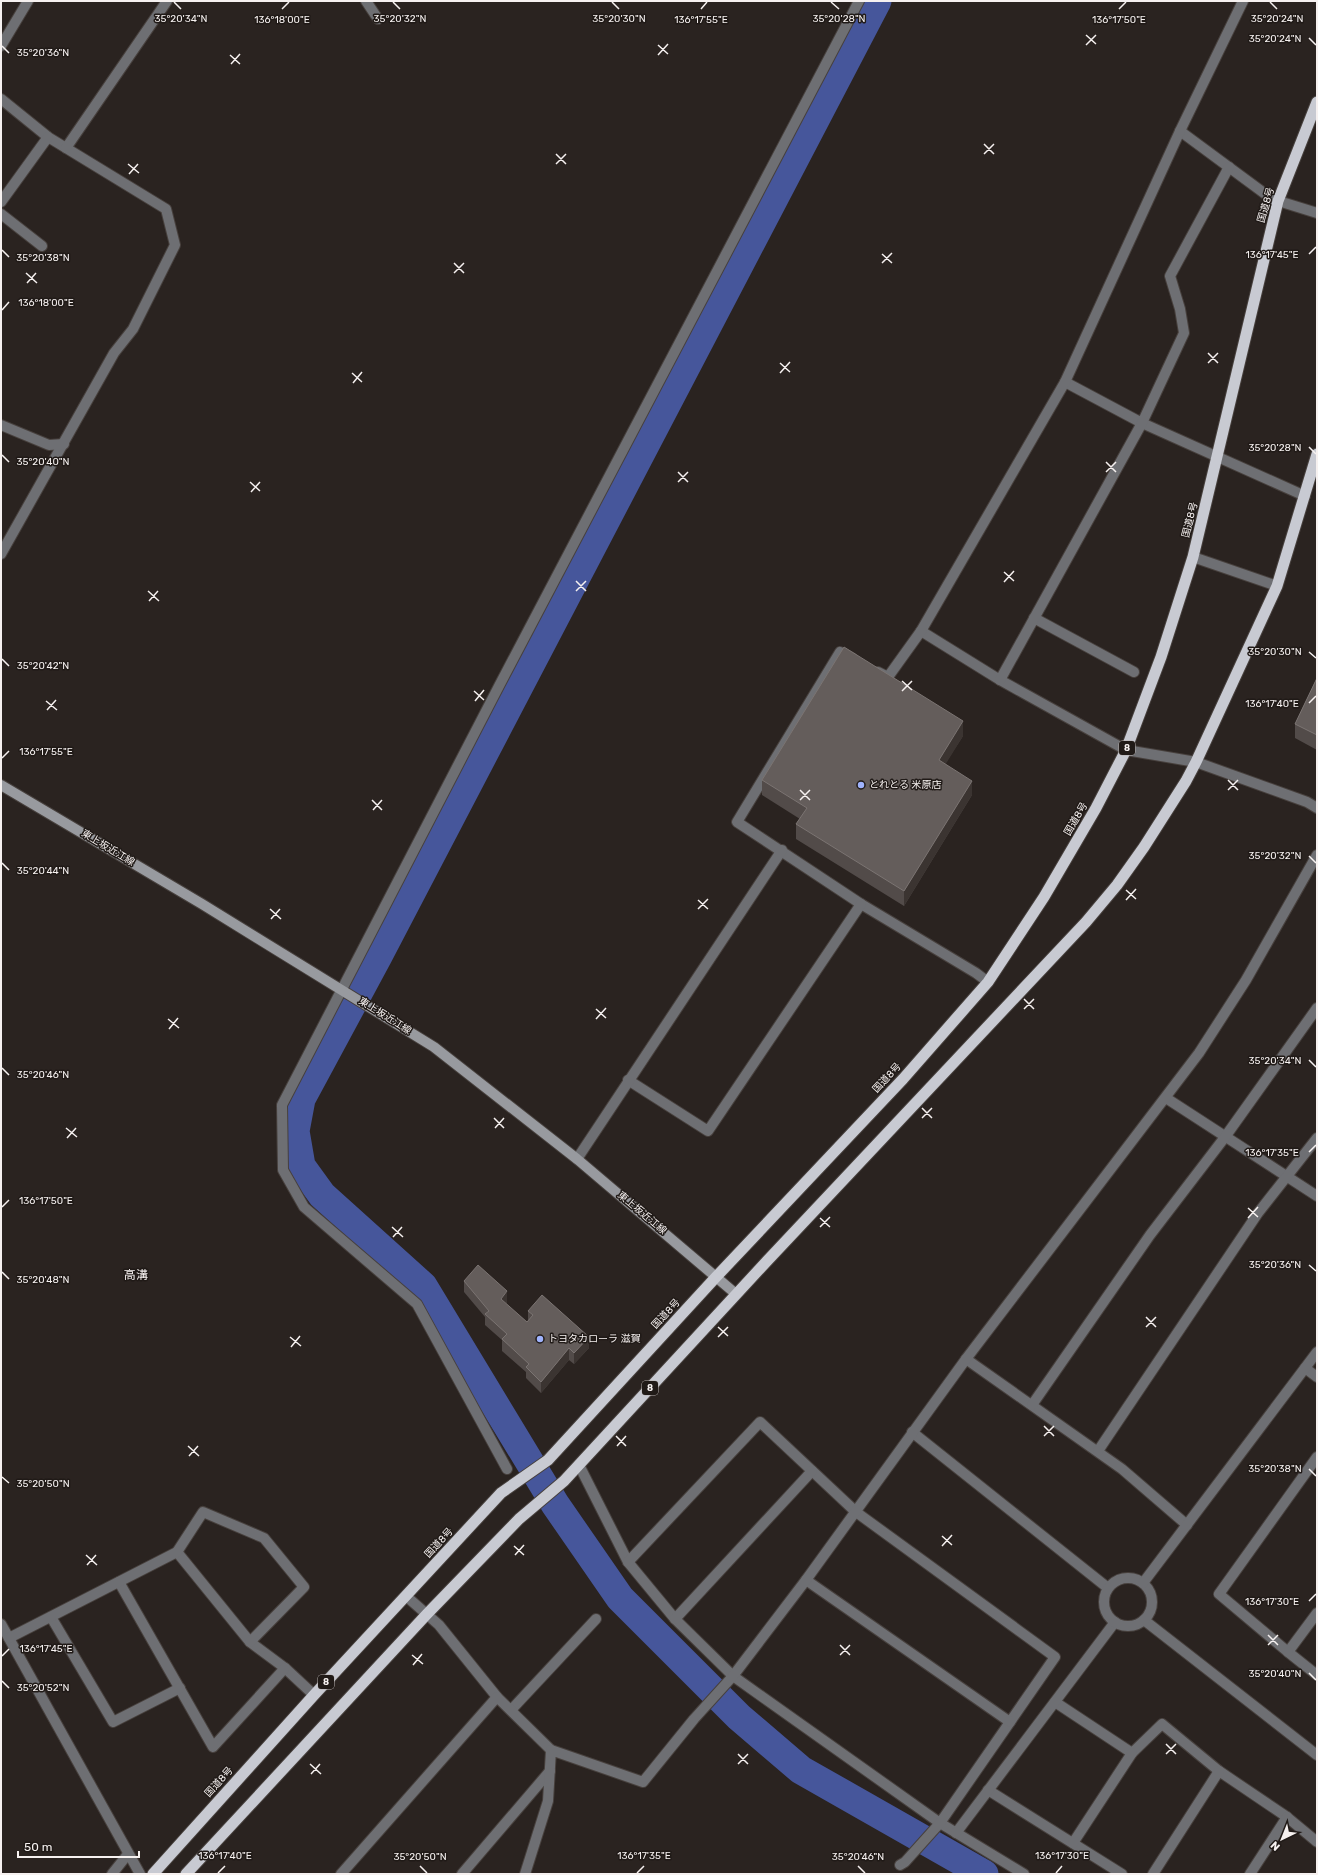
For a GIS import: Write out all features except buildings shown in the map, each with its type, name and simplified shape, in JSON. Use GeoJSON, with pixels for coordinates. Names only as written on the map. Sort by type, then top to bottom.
{"type":"FeatureCollection","features":[{"type":"Feature","properties":{"kind":"highway","name":"国道8号"},"geometry":{"type":"LineString","coordinates":[[153,1874],[314,1695],[501,1493],[548,1460],[716,1277],[903,1079],[988,982],[1044,897],[1096,808],[1126,750],[1161,657],[1193,557],[1278,201],[1317,102]]}},
{"type":"Feature","properties":{"kind":"highway","name":"8"},"geometry":{"type":"LineString","coordinates":[[186,1874],[427,1614],[519,1519],[564,1481],[736,1294],[1086,922],[1116,885],[1144,846],[1186,781],[1196,762],[1277,586],[1306,496],[1317,454]]}},
{"type":"Feature","properties":{"kind":"main road","name":"東上坂近江線"},"geometry":{"type":"LineString","coordinates":[[1,785],[345,991],[434,1047],[577,1159],[736,1294]]}},
{"type":"Feature","properties":{"kind":"street"},"geometry":{"type":"LineString","coordinates":[[1,46],[28,1]]}},
{"type":"Feature","properties":{"kind":"street"},"geometry":{"type":"LineString","coordinates":[[66,148],[167,1]]}},
{"type":"Feature","properties":{"kind":"street"},"geometry":{"type":"LineString","coordinates":[[366,1],[378,19]]}},
{"type":"Feature","properties":{"kind":"street"},"geometry":{"type":"LineString","coordinates":[[507,1469],[417,1304],[304,1207],[283,1170],[282,1106],[345,991],[859,1]]}},
{"type":"Feature","properties":{"kind":"street"},"geometry":{"type":"LineString","coordinates":[[988,982],[976,973],[861,904],[782,850],[737,822],[840,652],[888,677],[921,631],[1065,382],[1180,131],[1244,1]]}},
{"type":"Feature","properties":{"kind":"street"},"geometry":{"type":"LineString","coordinates":[[1,99],[48,137],[166,209],[175,245],[133,329],[114,353],[1,554]]}},
{"type":"Feature","properties":{"kind":"street"},"geometry":{"type":"LineString","coordinates":[[1180,131],[1272,199],[1317,213]]}},
{"type":"Feature","properties":{"kind":"street"},"geometry":{"type":"LineString","coordinates":[[1,202],[48,137]]}},
{"type":"Feature","properties":{"kind":"street"},"geometry":{"type":"LineString","coordinates":[[1000,680],[1142,423],[1184,333],[1180,309],[1170,276],[1229,167]]}},
{"type":"Feature","properties":{"kind":"street"},"geometry":{"type":"LineString","coordinates":[[1,214],[42,246]]}},
{"type":"Feature","properties":{"kind":"street"},"geometry":{"type":"LineString","coordinates":[[1065,382],[1142,423],[1306,496]]}},
{"type":"Feature","properties":{"kind":"street"},"geometry":{"type":"LineString","coordinates":[[1,425],[49,445],[64,444]]}},
{"type":"Feature","properties":{"kind":"street"},"geometry":{"type":"LineString","coordinates":[[1193,557],[1277,586]]}},
{"type":"Feature","properties":{"kind":"street"},"geometry":{"type":"LineString","coordinates":[[1034,618],[1134,672]]}},
{"type":"Feature","properties":{"kind":"street"},"geometry":{"type":"LineString","coordinates":[[921,631],[1000,680],[1126,750],[1196,762],[1307,802],[1317,808]]}},
{"type":"Feature","properties":{"kind":"street"},"geometry":{"type":"LineString","coordinates":[[577,1159],[782,850]]}},
{"type":"Feature","properties":{"kind":"street"},"geometry":{"type":"LineString","coordinates":[[406,1596],[439,1626],[497,1697],[551,1750],[643,1782],[694,1719],[731,1679],[856,1512],[912,1432],[966,1359],[1199,1053],[1246,980],[1317,855]]}},
{"type":"Feature","properties":{"kind":"street"},"geometry":{"type":"LineString","coordinates":[[628,1080],[708,1131],[861,904]]}},
{"type":"Feature","properties":{"kind":"street"},"geometry":{"type":"LineString","coordinates":[[1032,1405],[1150,1235],[1225,1137],[1317,1008]]}},
{"type":"Feature","properties":{"kind":"street"},"geometry":{"type":"LineString","coordinates":[[1166,1098],[1287,1178],[1317,1196]]}},
{"type":"Feature","properties":{"kind":"street"},"geometry":{"type":"LineString","coordinates":[[1098,1451],[1258,1213],[1317,1138]]}},
{"type":"Feature","properties":{"kind":"street"},"geometry":{"type":"LineString","coordinates":[[1143,1583],[1317,1352]]}},
{"type":"Feature","properties":{"kind":"street"},"geometry":{"type":"LineString","coordinates":[[966,1359],[1122,1469],[1187,1525]]}},
{"type":"Feature","properties":{"kind":"street"},"geometry":{"type":"LineString","coordinates":[[1305,1368],[1317,1377]]}},
{"type":"Feature","properties":{"kind":"street"},"geometry":{"type":"LineString","coordinates":[[628,1562],[760,1422],[856,1512],[1055,1657],[938,1826],[902,1863]]}},
{"type":"Feature","properties":{"kind":"street"},"geometry":{"type":"LineString","coordinates":[[912,1432],[1108,1588]]}},
{"type":"Feature","properties":{"kind":"street"},"geometry":{"type":"LineString","coordinates":[[1317,1457],[1219,1594],[1317,1675]]}},
{"type":"Feature","properties":{"kind":"street"},"geometry":{"type":"LineString","coordinates":[[579,1465],[628,1562],[675,1618],[731,1679],[938,1826],[956,1833],[1024,1874]]}},
{"type":"Feature","properties":{"kind":"street"},"geometry":{"type":"LineString","coordinates":[[675,1618],[812,1471]]}},
{"type":"Feature","properties":{"kind":"street"},"geometry":{"type":"LineString","coordinates":[[9,1638],[177,1552],[203,1512],[264,1538],[304,1587],[250,1642]]}},
{"type":"Feature","properties":{"kind":"street"},"geometry":{"type":"LineString","coordinates":[[177,1552],[250,1642],[285,1668],[314,1695]]}},
{"type":"Feature","properties":{"kind":"street"},"geometry":{"type":"LineString","coordinates":[[1121,1579],[1136,1580],[1143,1583],[1148,1588],[1152,1602],[1148,1615],[1144,1620],[1130,1626],[1115,1622],[1106,1611],[1105,1595],[1108,1588],[1121,1579]]}},
{"type":"Feature","properties":{"kind":"street"},"geometry":{"type":"LineString","coordinates":[[806,1580],[1010,1722]]}},
{"type":"Feature","properties":{"kind":"street"},"geometry":{"type":"LineString","coordinates":[[119,1582],[213,1747],[285,1668]]}},
{"type":"Feature","properties":{"kind":"street"},"geometry":{"type":"LineString","coordinates":[[1288,1652],[1317,1613]]}},
{"type":"Feature","properties":{"kind":"street"},"geometry":{"type":"LineString","coordinates":[[51,1617],[113,1722],[180,1688]]}},
{"type":"Feature","properties":{"kind":"street"},"geometry":{"type":"LineString","coordinates":[[511,1710],[596,1619]]}},
{"type":"Feature","properties":{"kind":"street"},"geometry":{"type":"LineString","coordinates":[[1144,1620],[1317,1755]]}},
{"type":"Feature","properties":{"kind":"street"},"geometry":{"type":"LineString","coordinates":[[956,1833],[1115,1622]]}},
{"type":"Feature","properties":{"kind":"street"},"geometry":{"type":"LineString","coordinates":[[1,1624],[128,1854],[135,1862],[140,1874]]}},
{"type":"Feature","properties":{"kind":"street"},"geometry":{"type":"LineString","coordinates":[[341,1874],[497,1697]]}},
{"type":"Feature","properties":{"kind":"street"},"geometry":{"type":"LineString","coordinates":[[1055,1702],[1132,1753]]}},
{"type":"Feature","properties":{"kind":"street"},"geometry":{"type":"LineString","coordinates":[[1073,1843],[1132,1753],[1162,1724],[1219,1771],[1287,1817],[1317,1842]]}},
{"type":"Feature","properties":{"kind":"street"},"geometry":{"type":"LineString","coordinates":[[525,1874],[548,1801],[551,1750]]}},
{"type":"Feature","properties":{"kind":"street"},"geometry":{"type":"LineString","coordinates":[[462,1874],[550,1771]]}},
{"type":"Feature","properties":{"kind":"street"},"geometry":{"type":"LineString","coordinates":[[1153,1874],[1219,1771]]}},
{"type":"Feature","properties":{"kind":"street"},"geometry":{"type":"LineString","coordinates":[[988,1790],[1122,1874]]}},
{"type":"Feature","properties":{"kind":"street"},"geometry":{"type":"LineString","coordinates":[[1250,1874],[1287,1817]]}},
{"type":"Feature","properties":{"kind":"street"},"geometry":{"type":"LineString","coordinates":[[112,1874],[128,1854]]}},
{"type":"Feature","properties":{"kind":"waterway"},"geometry":{"type":"LineString","coordinates":[[877,1],[378,956],[301,1099],[295,1131],[301,1166],[322,1195],[423,1286],[555,1504],[620,1598],[739,1717],[801,1770],[984,1874]]}},
{"type":"Feature","properties":{"kind":"place","name":"とれとる 米原店"},"geometry":{"type":"Point","coordinates":[861,785]}},
{"type":"Feature","properties":{"kind":"place","name":"トヨタカローラ 滋賀"},"geometry":{"type":"Point","coordinates":[540,1339]}},
{"type":"Feature","properties":{"kind":"district","name":"高溝"},"geometry":{"type":"Point","coordinates":[136,1275]}}]}
